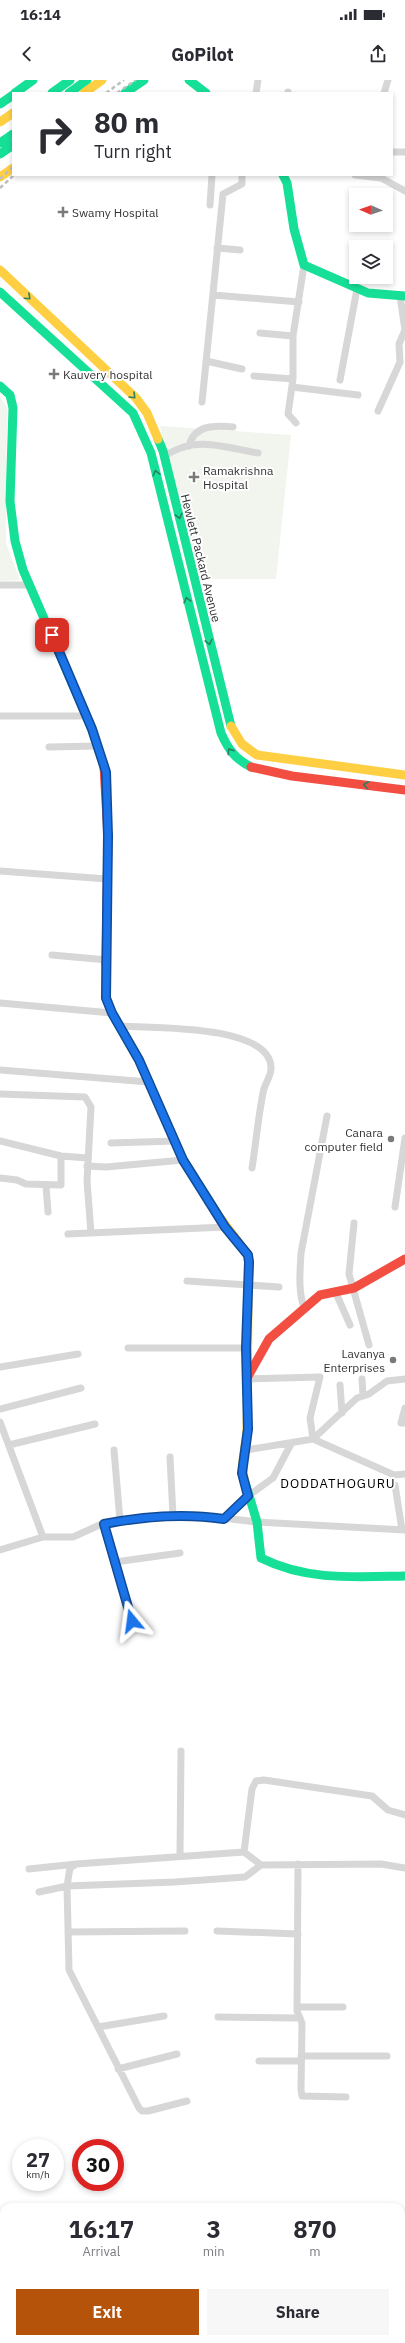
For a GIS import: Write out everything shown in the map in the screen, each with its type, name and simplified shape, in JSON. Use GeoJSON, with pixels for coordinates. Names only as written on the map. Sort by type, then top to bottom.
{"type":"FeatureCollection","features":[{"type":"Feature","properties":{"kind":"main road"},"geometry":{"type":"LineString","coordinates":[[42,92],[59,80]]}},
{"type":"Feature","properties":{"kind":"main road"},"geometry":{"type":"LineString","coordinates":[[53,92],[70,80]]}},
{"type":"Feature","properties":{"kind":"main road"},"geometry":{"type":"LineString","coordinates":[[70,92],[87,80]]}},
{"type":"Feature","properties":{"kind":"main road"},"geometry":{"type":"LineString","coordinates":[[85,92],[102,80]]}},
{"type":"Feature","properties":{"kind":"main road"},"geometry":{"type":"LineString","coordinates":[[126,92],[144,80]]}},
{"type":"Feature","properties":{"kind":"main road"},"geometry":{"type":"LineString","coordinates":[[190,80],[205,92]]}},
{"type":"Feature","properties":{"kind":"main road"},"geometry":{"type":"LineString","coordinates":[[16,92],[31,81]]}},
{"type":"Feature","properties":{"kind":"main road"},"geometry":{"type":"LineString","coordinates":[[0,104],[12,96]]}},
{"type":"Feature","properties":{"kind":"main road"},"geometry":{"type":"LineString","coordinates":[[0,122],[12,114]]}},
{"type":"Feature","properties":{"kind":"main road"},"geometry":{"type":"LineString","coordinates":[[0,130],[12,122]]}},
{"type":"Feature","properties":{"kind":"main road"},"geometry":{"type":"LineString","coordinates":[[0,143],[12,135]]}},
{"type":"Feature","properties":{"kind":"main road"},"geometry":{"type":"LineString","coordinates":[[0,154],[12,146]]}},
{"type":"Feature","properties":{"kind":"main road"},"geometry":{"type":"LineString","coordinates":[[0,177],[12,169]]}},
{"type":"Feature","properties":{"kind":"main road"},"geometry":{"type":"LineString","coordinates":[[284,176],[287,183],[294,229],[304,265],[368,294],[402,296]]}},
{"type":"Feature","properties":{"kind":"main road","name":"Hewlett Packard Avenue"},"geometry":{"type":"LineString","coordinates":[[0,270],[136,398],[147,412],[156,430],[164,456],[228,718],[233,733],[239,742],[258,755],[405,776]]}},
{"type":"Feature","properties":{"kind":"main road","name":"Hewlett Packard Avenue"},"geometry":{"type":"LineString","coordinates":[[0,292],[133,413],[151,453],[220,733],[231,753],[239,761],[250,768],[405,790]]}},
{"type":"Feature","properties":{"kind":"main road"},"geometry":{"type":"LineString","coordinates":[[0,386],[10,395],[13,408],[11,502],[13,530],[23,570],[86,716],[106,772],[108,879],[106,998],[112,1013],[139,1060],[183,1160],[225,1227],[248,1255],[250,1285],[246,1348],[248,1429],[242,1473],[257,1522],[261,1558],[278,1568],[335,1578],[405,1576]]}},
{"type":"Feature","properties":{"kind":"main road"},"geometry":{"type":"LineString","coordinates":[[250,768],[258,755]]}},
{"type":"Feature","properties":{"kind":"main road"},"geometry":{"type":"LineString","coordinates":[[246,1379],[269,1339],[320,1295],[336,1293],[354,1288],[405,1258]]}},
{"type":"Feature","properties":{"kind":"street"},"geometry":{"type":"LineString","coordinates":[[256,92],[258,80]]}},
{"type":"Feature","properties":{"kind":"street"},"geometry":{"type":"LineString","coordinates":[[384,92],[388,80]]}},
{"type":"Feature","properties":{"kind":"street"},"geometry":{"type":"LineString","coordinates":[[393,152],[405,152]]}},
{"type":"Feature","properties":{"kind":"street"},"geometry":{"type":"LineString","coordinates":[[210,205],[212,176]]}},
{"type":"Feature","properties":{"kind":"street"},"geometry":{"type":"LineString","coordinates":[[202,402],[223,194],[242,184],[242,176]]}},
{"type":"Feature","properties":{"kind":"street"},"geometry":{"type":"LineString","coordinates":[[364,176],[381,178],[405,191]]}},
{"type":"Feature","properties":{"kind":"street"},"geometry":{"type":"LineString","coordinates":[[217,248],[240,250]]}},
{"type":"Feature","properties":{"kind":"street"},"geometry":{"type":"LineString","coordinates":[[296,422],[288,414],[293,380],[293,336],[304,265]]}},
{"type":"Feature","properties":{"kind":"street"},"geometry":{"type":"LineString","coordinates":[[340,380],[357,289]]}},
{"type":"Feature","properties":{"kind":"street"},"geometry":{"type":"LineString","coordinates":[[213,295],[299,302]]}},
{"type":"Feature","properties":{"kind":"street"},"geometry":{"type":"LineString","coordinates":[[378,411],[400,362],[399,344],[405,330],[402,296]]}},
{"type":"Feature","properties":{"kind":"street"},"geometry":{"type":"LineString","coordinates":[[260,333],[293,336]]}},
{"type":"Feature","properties":{"kind":"street"},"geometry":{"type":"LineString","coordinates":[[206,361],[242,368]]}},
{"type":"Feature","properties":{"kind":"street"},"geometry":{"type":"LineString","coordinates":[[254,376],[293,380]]}},
{"type":"Feature","properties":{"kind":"street"},"geometry":{"type":"LineString","coordinates":[[292,387],[358,395]]}},
{"type":"Feature","properties":{"kind":"street"},"geometry":{"type":"LineString","coordinates":[[188,446],[191,436],[202,428],[233,427]]}},
{"type":"Feature","properties":{"kind":"street"},"geometry":{"type":"LineString","coordinates":[[164,456],[188,446],[214,446],[258,453]]}},
{"type":"Feature","properties":{"kind":"street"},"geometry":{"type":"LineString","coordinates":[[0,585],[30,585]]}},
{"type":"Feature","properties":{"kind":"street"},"geometry":{"type":"LineString","coordinates":[[0,716],[86,716]]}},
{"type":"Feature","properties":{"kind":"street"},"geometry":{"type":"LineString","coordinates":[[49,747],[97,746]]}},
{"type":"Feature","properties":{"kind":"street"},"geometry":{"type":"LineString","coordinates":[[0,870],[108,879]]}},
{"type":"Feature","properties":{"kind":"street"},"geometry":{"type":"LineString","coordinates":[[52,955],[107,960]]}},
{"type":"Feature","properties":{"kind":"street"},"geometry":{"type":"LineString","coordinates":[[0,1003],[112,1013]]}},
{"type":"Feature","properties":{"kind":"street"},"geometry":{"type":"LineString","coordinates":[[119,1026],[221,1032],[253,1045],[268,1055],[272,1069],[263,1092],[252,1168]]}},
{"type":"Feature","properties":{"kind":"street"},"geometry":{"type":"LineString","coordinates":[[0,1070],[149,1082]]}},
{"type":"Feature","properties":{"kind":"street"},"geometry":{"type":"LineString","coordinates":[[0,1094],[85,1097],[91,1107],[87,1162],[91,1233]]}},
{"type":"Feature","properties":{"kind":"street"},"geometry":{"type":"LineString","coordinates":[[304,1308],[301,1297],[299,1276],[301,1253],[327,1116]]}},
{"type":"Feature","properties":{"kind":"street"},"geometry":{"type":"LineString","coordinates":[[396,1206],[405,1138]]}},
{"type":"Feature","properties":{"kind":"street"},"geometry":{"type":"LineString","coordinates":[[0,1141],[106,1167],[183,1160]]}},
{"type":"Feature","properties":{"kind":"street"},"geometry":{"type":"LineString","coordinates":[[111,1143],[175,1141]]}},
{"type":"Feature","properties":{"kind":"street"},"geometry":{"type":"LineString","coordinates":[[0,1178],[17,1180],[26,1184],[46,1186],[61,1185],[61,1156]]}},
{"type":"Feature","properties":{"kind":"street"},"geometry":{"type":"LineString","coordinates":[[46,1186],[48,1212]]}},
{"type":"Feature","properties":{"kind":"street"},"geometry":{"type":"LineString","coordinates":[[354,1222],[349,1274],[369,1345]]}},
{"type":"Feature","properties":{"kind":"street"},"geometry":{"type":"LineString","coordinates":[[68,1234],[225,1227]]}},
{"type":"Feature","properties":{"kind":"street"},"geometry":{"type":"LineString","coordinates":[[187,1281],[279,1287]]}},
{"type":"Feature","properties":{"kind":"street"},"geometry":{"type":"LineString","coordinates":[[336,1293],[350,1325]]}},
{"type":"Feature","properties":{"kind":"street"},"geometry":{"type":"LineString","coordinates":[[128,1348],[246,1348]]}},
{"type":"Feature","properties":{"kind":"street"},"geometry":{"type":"LineString","coordinates":[[0,1367],[78,1354]]}},
{"type":"Feature","properties":{"kind":"street"},"geometry":{"type":"LineString","coordinates":[[246,1379],[320,1377],[310,1418],[313,1439]]}},
{"type":"Feature","properties":{"kind":"street"},"geometry":{"type":"LineString","coordinates":[[362,1379],[363,1396]]}},
{"type":"Feature","properties":{"kind":"street"},"geometry":{"type":"LineString","coordinates":[[246,1450],[291,1444],[313,1439],[357,1398],[369,1394],[387,1381],[405,1379]]}},
{"type":"Feature","properties":{"kind":"street"},"geometry":{"type":"LineString","coordinates":[[340,1385],[342,1413]]}},
{"type":"Feature","properties":{"kind":"street"},"geometry":{"type":"LineString","coordinates":[[0,1409],[81,1388]]}},
{"type":"Feature","properties":{"kind":"street"},"geometry":{"type":"LineString","coordinates":[[405,1408],[401,1422],[405,1423]]}},
{"type":"Feature","properties":{"kind":"street"},"geometry":{"type":"LineString","coordinates":[[0,1422],[43,1537]]}},
{"type":"Feature","properties":{"kind":"street"},"geometry":{"type":"LineString","coordinates":[[9,1445],[95,1424]]}},
{"type":"Feature","properties":{"kind":"street"},"geometry":{"type":"LineString","coordinates":[[313,1439],[394,1475],[405,1474]]}},
{"type":"Feature","properties":{"kind":"street"},"geometry":{"type":"LineString","coordinates":[[224,1519],[248,1496],[273,1478],[291,1444]]}},
{"type":"Feature","properties":{"kind":"street"},"geometry":{"type":"LineString","coordinates":[[114,1450],[120,1521]]}},
{"type":"Feature","properties":{"kind":"street"},"geometry":{"type":"LineString","coordinates":[[170,1457],[173,1516]]}},
{"type":"Feature","properties":{"kind":"street"},"geometry":{"type":"LineString","coordinates":[[0,1550],[43,1537],[73,1537],[104,1524],[173,1516],[197,1515],[242,1521],[404,1530],[395,1485]]}},
{"type":"Feature","properties":{"kind":"street"},"geometry":{"type":"LineString","coordinates":[[104,1524],[132,1621]]}},
{"type":"Feature","properties":{"kind":"street"},"geometry":{"type":"LineString","coordinates":[[115,1562],[180,1553]]}},
{"type":"Feature","properties":{"kind":"street"},"geometry":{"type":"LineString","coordinates":[[180,1856],[181,1751]]}},
{"type":"Feature","properties":{"kind":"street"},"geometry":{"type":"LineString","coordinates":[[244,1852],[252,1790],[256,1781],[264,1780],[372,1796],[388,1810],[405,1815]]}},
{"type":"Feature","properties":{"kind":"street"},"geometry":{"type":"LineString","coordinates":[[29,1869],[76,1864],[244,1852],[261,1865]]}},
{"type":"Feature","properties":{"kind":"street"},"geometry":{"type":"LineString","coordinates":[[76,1864],[70,1868],[67,1886],[69,1970],[118,2069],[142,2111],[187,2101]]}},
{"type":"Feature","properties":{"kind":"street"},"geometry":{"type":"LineString","coordinates":[[298,1864],[297,2007],[302,2022],[302,2096],[346,2097]]}},
{"type":"Feature","properties":{"kind":"street"},"geometry":{"type":"LineString","coordinates":[[39,1892],[67,1886],[175,1882],[245,1877],[261,1865],[381,1864],[405,1868]]}},
{"type":"Feature","properties":{"kind":"street"},"geometry":{"type":"LineString","coordinates":[[68,1932],[185,1931]]}},
{"type":"Feature","properties":{"kind":"street"},"geometry":{"type":"LineString","coordinates":[[217,1931],[298,1934]]}},
{"type":"Feature","properties":{"kind":"street"},"geometry":{"type":"LineString","coordinates":[[297,2007],[343,2007]]}},
{"type":"Feature","properties":{"kind":"street"},"geometry":{"type":"LineString","coordinates":[[98,2027],[164,2016]]}},
{"type":"Feature","properties":{"kind":"street"},"geometry":{"type":"LineString","coordinates":[[218,2017],[300,2018]]}},
{"type":"Feature","properties":{"kind":"street"},"geometry":{"type":"LineString","coordinates":[[118,2069],[177,2054]]}},
{"type":"Feature","properties":{"kind":"street"},"geometry":{"type":"LineString","coordinates":[[259,2061],[387,2056]]}},
{"type":"Feature","properties":{"kind":"shaded area"},"geometry":{"type":"Polygon","coordinates":[[[0,397],[7,407],[6,543],[20,580],[0,581],[0,397]]]}},
{"type":"Feature","properties":{"kind":"shaded area"},"geometry":{"type":"Polygon","coordinates":[[[160,426],[291,435],[276,579],[198,579],[160,426]]]}},
{"type":"Feature","properties":{"kind":"railway"},"geometry":{"type":"LineString","coordinates":[[107,92],[124,80]]}},
{"type":"Feature","properties":{"kind":"railway"},"geometry":{"type":"LineString","coordinates":[[118,92],[136,80]]}},
{"type":"Feature","properties":{"kind":"railway"},"geometry":{"type":"LineString","coordinates":[[0,179],[12,168]]}},
{"type":"Feature","properties":{"kind":"railway"},"geometry":{"type":"LineString","coordinates":[[0,188],[13,176]]}},
{"type":"Feature","properties":{"kind":"traffic: fast"},"geometry":{"type":"LineString","coordinates":[[16,92],[33,80]]}},
{"type":"Feature","properties":{"kind":"traffic: fast"},"geometry":{"type":"LineString","coordinates":[[53,92],[70,80]]}},
{"type":"Feature","properties":{"kind":"traffic: fast"},"geometry":{"type":"LineString","coordinates":[[70,92],[87,80]]}},
{"type":"Feature","properties":{"kind":"traffic: fast"},"geometry":{"type":"LineString","coordinates":[[126,92],[144,80]]}},
{"type":"Feature","properties":{"kind":"traffic: fast"},"geometry":{"type":"LineString","coordinates":[[189,80],[205,92]]}},
{"type":"Feature","properties":{"kind":"traffic: fast"},"geometry":{"type":"LineString","coordinates":[[0,104],[12,96]]}},
{"type":"Feature","properties":{"kind":"traffic: fast"},"geometry":{"type":"LineString","coordinates":[[0,143],[12,135]]}},
{"type":"Feature","properties":{"kind":"traffic: fast"},"geometry":{"type":"LineString","coordinates":[[0,154],[12,146]]}},
{"type":"Feature","properties":{"kind":"traffic: fast"},"geometry":{"type":"LineString","coordinates":[[284,176],[287,183],[294,229],[304,265],[368,293],[405,296]]}},
{"type":"Feature","properties":{"kind":"traffic: fast"},"geometry":{"type":"LineString","coordinates":[[0,292],[133,413],[151,453],[221,733],[226,744],[236,757],[251,767]]}},
{"type":"Feature","properties":{"kind":"traffic: fast"},"geometry":{"type":"LineString","coordinates":[[0,386],[10,395],[13,408],[10,501],[15,541],[23,570],[92,729],[104,766]]}},
{"type":"Feature","properties":{"kind":"traffic: fast"},"geometry":{"type":"LineString","coordinates":[[158,439],[163,451],[231,726]]}},
{"type":"Feature","properties":{"kind":"traffic: fast"},"geometry":{"type":"LineString","coordinates":[[106,964],[106,998],[112,1013],[139,1060],[183,1160],[218,1215]]}},
{"type":"Feature","properties":{"kind":"traffic: fast"},"geometry":{"type":"LineString","coordinates":[[245,1482],[257,1522],[261,1558],[296,1571],[314,1574],[350,1577],[405,1576]]}},
{"type":"Feature","properties":{"kind":"traffic: slow"},"geometry":{"type":"LineString","coordinates":[[85,92],[102,80]]}},
{"type":"Feature","properties":{"kind":"traffic: slow"},"geometry":{"type":"LineString","coordinates":[[0,122],[12,114]]}},
{"type":"Feature","properties":{"kind":"traffic: slow"},"geometry":{"type":"LineString","coordinates":[[0,177],[12,169]]}},
{"type":"Feature","properties":{"kind":"traffic: slow"},"geometry":{"type":"LineString","coordinates":[[0,270],[136,398],[147,413],[158,439]]}},
{"type":"Feature","properties":{"kind":"traffic: slow"},"geometry":{"type":"LineString","coordinates":[[231,726],[242,744],[257,755],[405,775]]}},
{"type":"Feature","properties":{"kind":"traffic: slow"},"geometry":{"type":"LineString","coordinates":[[218,1215],[248,1255],[249,1262],[247,1434],[243,1461],[243,1475],[245,1482]]}},
{"type":"Feature","properties":{"kind":"traffic: jam"},"geometry":{"type":"LineString","coordinates":[[104,766],[108,837],[106,964]]}},
{"type":"Feature","properties":{"kind":"traffic: jam"},"geometry":{"type":"LineString","coordinates":[[251,767],[292,776],[405,790]]}},
{"type":"Feature","properties":{"kind":"traffic: jam"},"geometry":{"type":"LineString","coordinates":[[247,1378],[269,1339],[320,1295],[354,1288],[405,1259]]}},
{"type":"Feature","properties":{"kind":"place","name":"Swamy Hospital"},"geometry":{"type":"Point","coordinates":[63,212]}},
{"type":"Feature","properties":{"kind":"place","name":"Kauvery hospital"},"geometry":{"type":"Point","coordinates":[54,374]}},
{"type":"Feature","properties":{"kind":"place","name":"Ramakrishna Hospital"},"geometry":{"type":"Point","coordinates":[194,477]}},
{"type":"Feature","properties":{"kind":"place","name":"Canara computer field"},"geometry":{"type":"Point","coordinates":[391,1139]}},
{"type":"Feature","properties":{"kind":"place","name":"Lavanya Enterprises"},"geometry":{"type":"Point","coordinates":[393,1360]}},
{"type":"Feature","properties":{"kind":"district","name":"DODDATHOGURU"},"geometry":{"type":"Point","coordinates":[338,1483]}},
{"type":"Feature","properties":{"kind":"route"},"geometry":{"type":"LineString","coordinates":[[52,635],[92,729],[106,772],[108,836],[106,998],[112,1013],[139,1060],[183,1160],[200,1184],[225,1227],[248,1255],[249,1262],[250,1279],[246,1348],[248,1429],[242,1473],[248,1496],[224,1519],[197,1515],[136,1518],[104,1524],[132,1621]]}}]}
